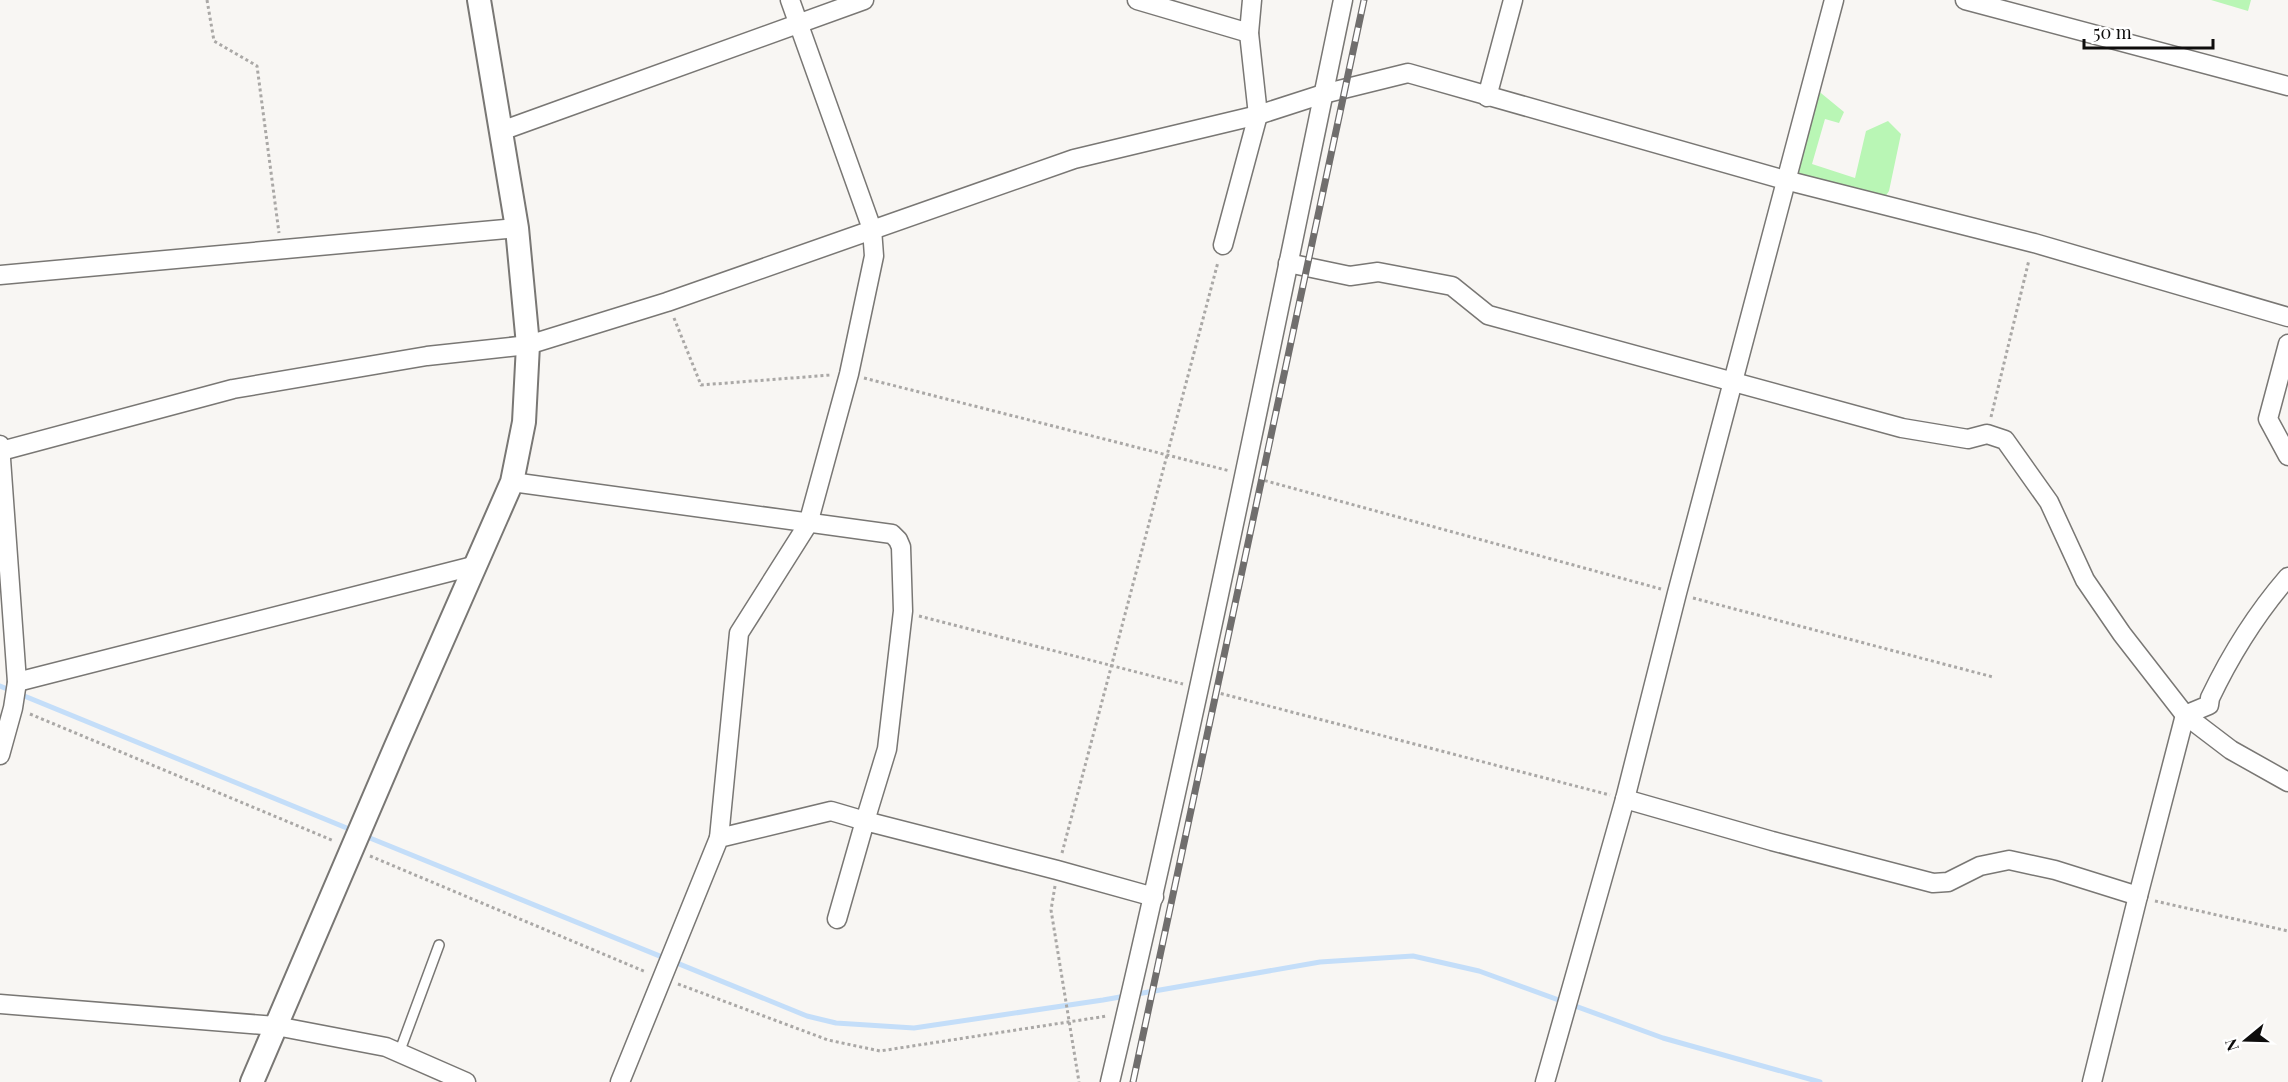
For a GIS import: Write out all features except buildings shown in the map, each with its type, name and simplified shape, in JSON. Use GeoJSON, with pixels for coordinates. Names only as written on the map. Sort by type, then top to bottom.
{"type":"FeatureCollection","features":[{"type":"Feature","properties":{"kind":"street"},"geometry":{"type":"LineString","coordinates":[[252,1082],[512,482],[524,422],[528,345],[517,228],[479,0]]}},
{"type":"Feature","properties":{"kind":"street"},"geometry":{"type":"LineString","coordinates":[[620,1082],[720,838],[739,633],[808,524],[849,374],[873,256],[872,229],[790,0]]}},
{"type":"Feature","properties":{"kind":"street"},"geometry":{"type":"LineString","coordinates":[[501,131],[864,0]]}},
{"type":"Feature","properties":{"kind":"street"},"geometry":{"type":"LineString","coordinates":[[1137,0],[1250,33]]}},
{"type":"Feature","properties":{"kind":"street"},"geometry":{"type":"LineString","coordinates":[[1222,245],[1258,115],[1250,33],[1252,0]]}},
{"type":"Feature","properties":{"kind":"street"},"geometry":{"type":"LineString","coordinates":[[1110,1082],[1154,897],[1343,0]]}},
{"type":"Feature","properties":{"kind":"street"},"geometry":{"type":"LineString","coordinates":[[1487,97],[1513,0]]}},
{"type":"Feature","properties":{"kind":"street"},"geometry":{"type":"LineString","coordinates":[[1545,1082],[1625,799],[1785,180],[1834,0]]}},
{"type":"Feature","properties":{"kind":"street"},"geometry":{"type":"LineString","coordinates":[[1965,0],[2288,86]]}},
{"type":"Feature","properties":{"kind":"street"},"geometry":{"type":"LineString","coordinates":[[1,451],[233,389],[427,356],[528,345],[667,302],[1074,159],[1258,115],[1323,94],[1408,73],[1785,180],[2034,243],[2288,317]]}},
{"type":"Feature","properties":{"kind":"street"},"geometry":{"type":"LineString","coordinates":[[0,274],[517,228]]}},
{"type":"Feature","properties":{"kind":"street"},"geometry":{"type":"LineString","coordinates":[[1288,263],[1350,276],[1377,272],[1452,286],[1488,315],[1902,428],[1968,439],[1987,434],[2005,440],[2049,502],[2085,579],[2121,634],[2185,715],[2231,750],[2288,782]]}},
{"type":"Feature","properties":{"kind":"street"},"geometry":{"type":"LineString","coordinates":[[2288,344],[2268,419],[2288,456]]}},
{"type":"Feature","properties":{"kind":"street"},"geometry":{"type":"LineString","coordinates":[[0,445],[17,682],[13,708],[0,754]]}},
{"type":"Feature","properties":{"kind":"street"},"geometry":{"type":"LineString","coordinates":[[512,482],[892,534],[898,540],[903,611],[887,749],[837,919]]}},
{"type":"Feature","properties":{"kind":"street"},"geometry":{"type":"LineString","coordinates":[[17,682],[477,565]]}},
{"type":"Feature","properties":{"kind":"street"},"geometry":{"type":"LineString","coordinates":[[2185,715],[2209,705],[2210,698],[2234,650],[2273,594],[2288,577]]}},
{"type":"Feature","properties":{"kind":"street"},"geometry":{"type":"LineString","coordinates":[[2092,1082],[2185,715]]}},
{"type":"Feature","properties":{"kind":"street"},"geometry":{"type":"LineString","coordinates":[[1625,799],[1772,841],[1933,883],[1948,882],[1980,866],[2009,860],[2055,870],[2138,897]]}},
{"type":"Feature","properties":{"kind":"street"},"geometry":{"type":"LineString","coordinates":[[720,838],[831,811],[1154,897]]}},
{"type":"Feature","properties":{"kind":"street"},"geometry":{"type":"LineString","coordinates":[[0,1004],[276,1026],[386,1047],[444,1078],[466,1082]]}},
{"type":"Feature","properties":{"kind":"lane"},"geometry":{"type":"LineString","coordinates":[[399,1053],[439,945]]}},
{"type":"Feature","properties":{"kind":"path"},"geometry":{"type":"LineString","coordinates":[[207,0],[214,40],[257,66],[281,249]]}},
{"type":"Feature","properties":{"kind":"path"},"geometry":{"type":"LineString","coordinates":[[1987,434],[2034,243]]}},
{"type":"Feature","properties":{"kind":"path"},"geometry":{"type":"LineString","coordinates":[[1112,666],[1222,245]]}},
{"type":"Feature","properties":{"kind":"path"},"geometry":{"type":"LineString","coordinates":[[667,302],[700,385],[849,374],[1244,475],[1994,677]]}},
{"type":"Feature","properties":{"kind":"path"},"geometry":{"type":"LineString","coordinates":[[903,611],[1625,799]]}},
{"type":"Feature","properties":{"kind":"path"},"geometry":{"type":"LineString","coordinates":[[13,708],[662,978],[828,1040],[880,1051],[1126,1013]]}},
{"type":"Feature","properties":{"kind":"path"},"geometry":{"type":"LineString","coordinates":[[2138,897],[2288,931]]}},
{"type":"Feature","properties":{"kind":"green space"},"geometry":{"type":"Polygon","coordinates":[[[2211,0],[2251,0],[2248,11],[2211,0]]]}},
{"type":"Feature","properties":{"kind":"green space"},"geometry":{"type":"Polygon","coordinates":[[[1816,89],[1844,112],[1839,123],[1825,119],[1812,164],[1855,178],[1866,131],[1888,121],[1901,134],[1889,191],[1883,200],[1793,177],[1816,89]]]}},
{"type":"Feature","properties":{"kind":"waterway"},"geometry":{"type":"LineString","coordinates":[[0,686],[354,831]]}},
{"type":"Feature","properties":{"kind":"waterway"},"geometry":{"type":"LineString","coordinates":[[365,836],[807,1016],[836,1023],[914,1028],[1103,1000],[1320,962],[1413,956],[1479,971],[1663,1038],[1820,1082]]}},
{"type":"Feature","properties":{"kind":"railway"},"geometry":{"type":"LineString","coordinates":[[1133,1082],[1364,0]]}}]}
